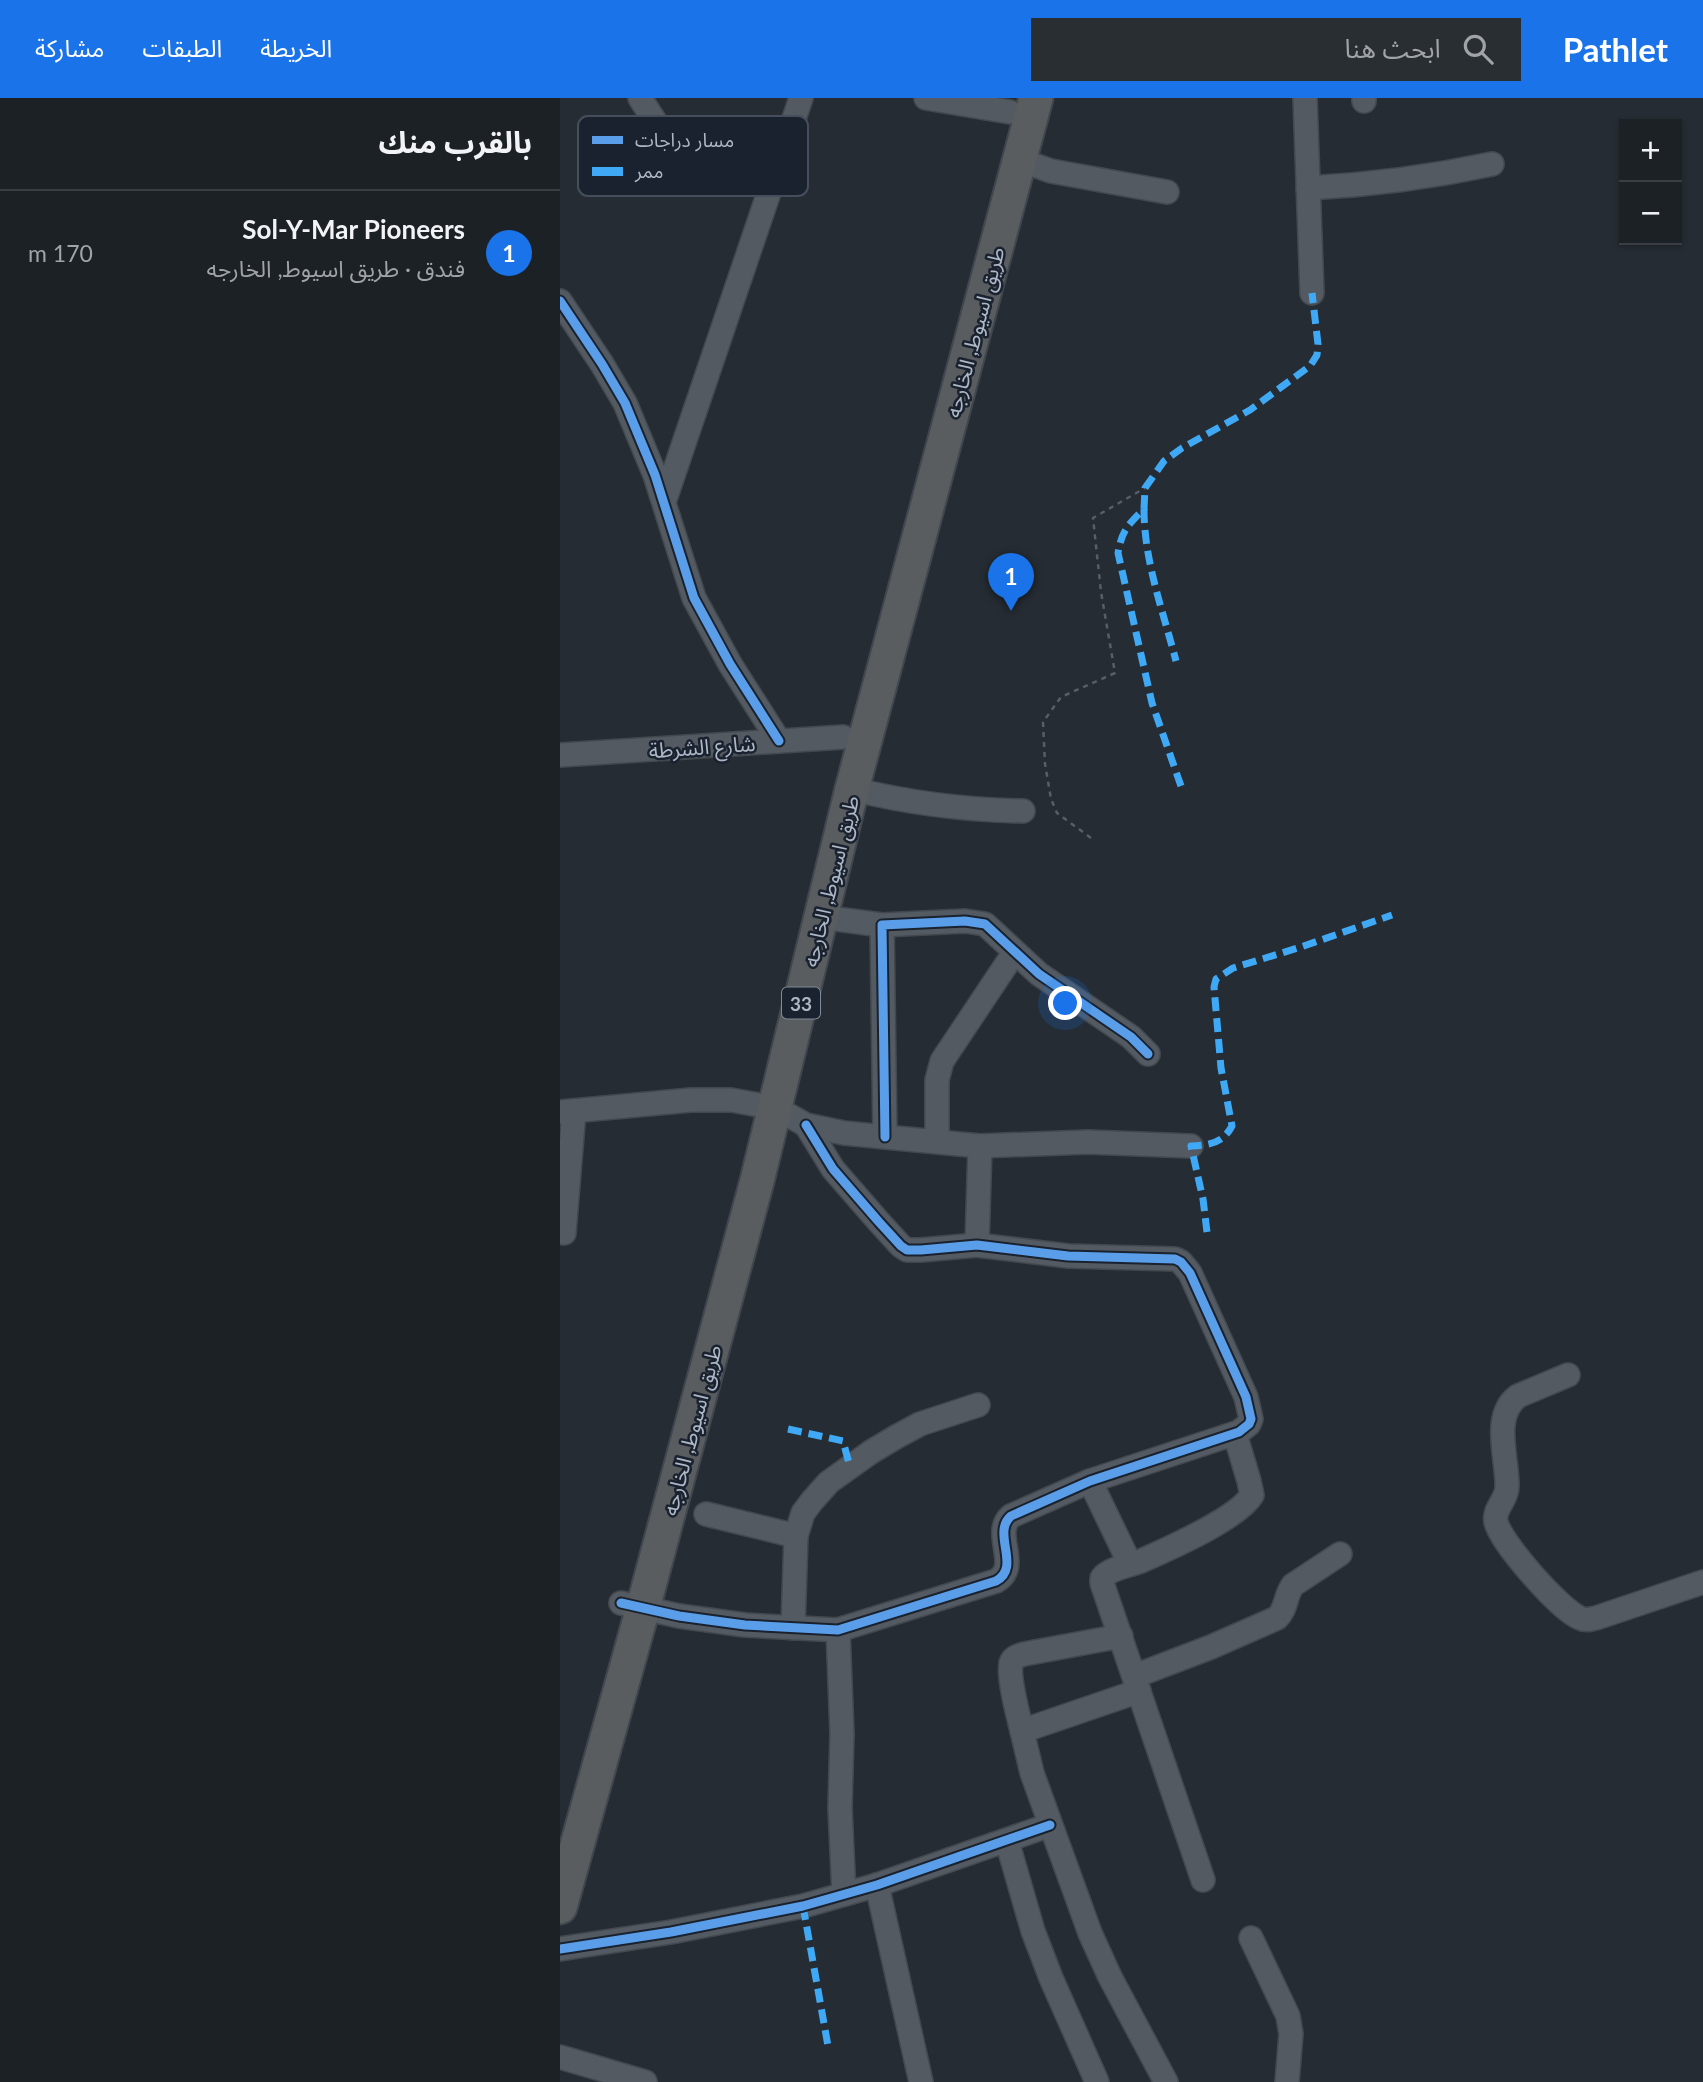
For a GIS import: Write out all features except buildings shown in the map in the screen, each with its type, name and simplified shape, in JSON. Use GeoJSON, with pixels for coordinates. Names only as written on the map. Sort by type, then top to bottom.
{"type":"FeatureCollection","features":[{"type":"Feature","properties":{"kind":"highway","name":"طريق اسيوط, الخارجه"},"geometry":{"type":"LineString","coordinates":[[560,1907],[738,1177],[764,1106],[821,917],[842,786],[843,737],[1020,160],[1020,102]]}},
{"type":"Feature","properties":{"kind":"highway","name":"طريق اسيوط, الخارجه"},"geometry":{"type":"LineString","coordinates":[[764,1106],[842,786],[1020,102]]}},
{"type":"Feature","properties":{"kind":"highway","name":"طريق اسيوط, الخارجه"},"geometry":{"type":"LineString","coordinates":[[560,1826],[632,1606]]}},
{"type":"Feature","properties":{"kind":"street"},"geometry":{"type":"LineString","coordinates":[[640,98],[652,116]]}},
{"type":"Feature","properties":{"kind":"street"},"geometry":{"type":"LineString","coordinates":[[795,116],[801,98]]}},
{"type":"Feature","properties":{"kind":"street"},"geometry":{"type":"LineString","coordinates":[[928,98],[1020,102]]}},
{"type":"Feature","properties":{"kind":"street"},"geometry":{"type":"LineString","coordinates":[[1305,98],[1312,293]]}},
{"type":"Feature","properties":{"kind":"street"},"geometry":{"type":"LineString","coordinates":[[1020,160],[1052,171],[1167,192]]}},
{"type":"Feature","properties":{"kind":"street"},"geometry":{"type":"LineString","coordinates":[[1308,188],[1384,183],[1447,174],[1492,163]]}},
{"type":"Feature","properties":{"kind":"street"},"geometry":{"type":"LineString","coordinates":[[664,502],[768,196]]}},
{"type":"Feature","properties":{"kind":"street"},"geometry":{"type":"LineString","coordinates":[[560,301],[625,403],[651,465],[694,598],[730,664],[779,741]]}},
{"type":"Feature","properties":{"kind":"street","name":"شارع الشرطة"},"geometry":{"type":"LineString","coordinates":[[560,755],[843,737]]}},
{"type":"Feature","properties":{"kind":"street"},"geometry":{"type":"LineString","coordinates":[[842,786],[896,800],[975,810],[1023,811]]}},
{"type":"Feature","properties":{"kind":"street"},"geometry":{"type":"LineString","coordinates":[[821,917],[882,925],[965,921],[985,924],[1014,953],[1065,993],[1131,1037],[1149,1054]]}},
{"type":"Feature","properties":{"kind":"street"},"geometry":{"type":"LineString","coordinates":[[882,925],[885,1137]]}},
{"type":"Feature","properties":{"kind":"street"},"geometry":{"type":"LineString","coordinates":[[937,1141],[937,1080],[942,1061],[1014,953]]}},
{"type":"Feature","properties":{"kind":"street"},"geometry":{"type":"LineString","coordinates":[[565,1233],[567,1112],[691,1100],[731,1100],[764,1106],[806,1125],[844,1133],[980,1146],[1088,1142],[1191,1146]]}},
{"type":"Feature","properties":{"kind":"street"},"geometry":{"type":"LineString","coordinates":[[632,1606],[725,1622],[838,1630],[1001,1578],[1008,1565],[1004,1532],[1007,1519],[1090,1481],[1235,1434],[1250,1424],[1251,1412],[1190,1273],[1181,1262],[1175,1259],[1068,1256],[977,1245],[912,1251],[901,1246],[834,1169],[806,1125]]}},
{"type":"Feature","properties":{"kind":"street"},"geometry":{"type":"LineString","coordinates":[[977,1245],[980,1146]]}},
{"type":"Feature","properties":{"kind":"street"},"geometry":{"type":"LineString","coordinates":[[1568,1375],[1518,1396],[1512,1400],[1505,1413],[1503,1425],[1507,1490],[1495,1518],[1509,1547],[1558,1601],[1584,1620],[1703,1582]]}},
{"type":"Feature","properties":{"kind":"street"},"geometry":{"type":"LineString","coordinates":[[793,1628],[796,1536],[803,1513],[829,1482],[871,1452],[920,1424],[978,1405]]}},
{"type":"Feature","properties":{"kind":"street"},"geometry":{"type":"LineString","coordinates":[[1203,1880],[1102,1578],[1106,1573],[1213,1524],[1251,1497],[1235,1434]]}},
{"type":"Feature","properties":{"kind":"street"},"geometry":{"type":"LineString","coordinates":[[1090,1481],[1130,1564]]}},
{"type":"Feature","properties":{"kind":"street"},"geometry":{"type":"LineString","coordinates":[[706,1514],[796,1536]]}},
{"type":"Feature","properties":{"kind":"street"},"geometry":{"type":"LineString","coordinates":[[1022,1731],[1137,1684],[1277,1618],[1293,1585],[1340,1554]]}},
{"type":"Feature","properties":{"kind":"street"},"geometry":{"type":"LineString","coordinates":[[838,1630],[844,1894]]}},
{"type":"Feature","properties":{"kind":"street"},"geometry":{"type":"LineString","coordinates":[[1121,1636],[1015,1657],[1011,1664],[1012,1685],[1032,1773],[1090,1933],[1110,1977],[1166,2082]]}},
{"type":"Feature","properties":{"kind":"street"},"geometry":{"type":"LineString","coordinates":[[560,1949],[670,1932],[803,1906],[877,1885],[1050,1825]]}},
{"type":"Feature","properties":{"kind":"street"},"geometry":{"type":"LineString","coordinates":[[1007,1841],[1033,1931],[1097,2082]]}},
{"type":"Feature","properties":{"kind":"street"},"geometry":{"type":"LineString","coordinates":[[877,1885],[921,2082]]}},
{"type":"Feature","properties":{"kind":"street"},"geometry":{"type":"LineString","coordinates":[[1251,1938],[1288,2016],[1291,2034],[1287,2082]]}},
{"type":"Feature","properties":{"kind":"street"},"geometry":{"type":"LineString","coordinates":[[560,2057],[645,2082]]}},
{"type":"Feature","properties":{"kind":"path"},"geometry":{"type":"LineString","coordinates":[[1091,838],[1057,814],[1051,799],[1045,764],[1042,722],[1061,697],[1115,673],[1101,592],[1093,518],[1144,488]]}},
{"type":"Feature","properties":{"kind":"marked path"},"geometry":{"type":"LineString","coordinates":[[1181,786],[1152,703],[1118,553],[1120,545],[1126,528],[1144,509],[1145,488],[1164,461],[1250,410],[1310,366],[1317,355],[1318,344],[1312,293]]}},
{"type":"Feature","properties":{"kind":"marked path"},"geometry":{"type":"LineString","coordinates":[[1144,509],[1147,548],[1176,661]]}},
{"type":"Feature","properties":{"kind":"marked path"},"geometry":{"type":"LineString","coordinates":[[1207,1232],[1203,1199],[1191,1146],[1215,1142],[1232,1126],[1221,1068],[1214,987],[1216,979],[1233,968],[1392,915]]}},
{"type":"Feature","properties":{"kind":"marked path"},"geometry":{"type":"LineString","coordinates":[[788,1429],[843,1441],[850,1467]]}},
{"type":"Feature","properties":{"kind":"marked path"},"geometry":{"type":"LineString","coordinates":[[803,1906],[828,2046]]}},
{"type":"Feature","properties":{"kind":"cycle path"},"geometry":{"type":"LineString","coordinates":[[560,301],[625,403],[655,475],[694,598],[730,664],[779,741]]}},
{"type":"Feature","properties":{"kind":"cycle path"},"geometry":{"type":"LineString","coordinates":[[885,1137],[882,925],[965,921],[985,924],[1039,974],[1131,1037],[1148,1054]]}},
{"type":"Feature","properties":{"kind":"cycle path"},"geometry":{"type":"LineString","coordinates":[[621,1603],[679,1616],[745,1625],[838,1630],[996,1581],[1007,1567],[1004,1531],[1011,1516],[1090,1481],[1239,1432],[1251,1419],[1246,1397],[1190,1273],[1181,1262],[1175,1259],[1068,1256],[977,1245],[907,1250],[833,1169],[806,1125]]}},
{"type":"Feature","properties":{"kind":"cycle path"},"geometry":{"type":"LineString","coordinates":[[560,1949],[671,1932],[803,1906],[877,1885],[1050,1825]]}},
{"type":"Feature","properties":{"kind":"place","name":"Sol-Y-Mar Pioneers"},"geometry":{"type":"Point","coordinates":[1011,611]}}]}
